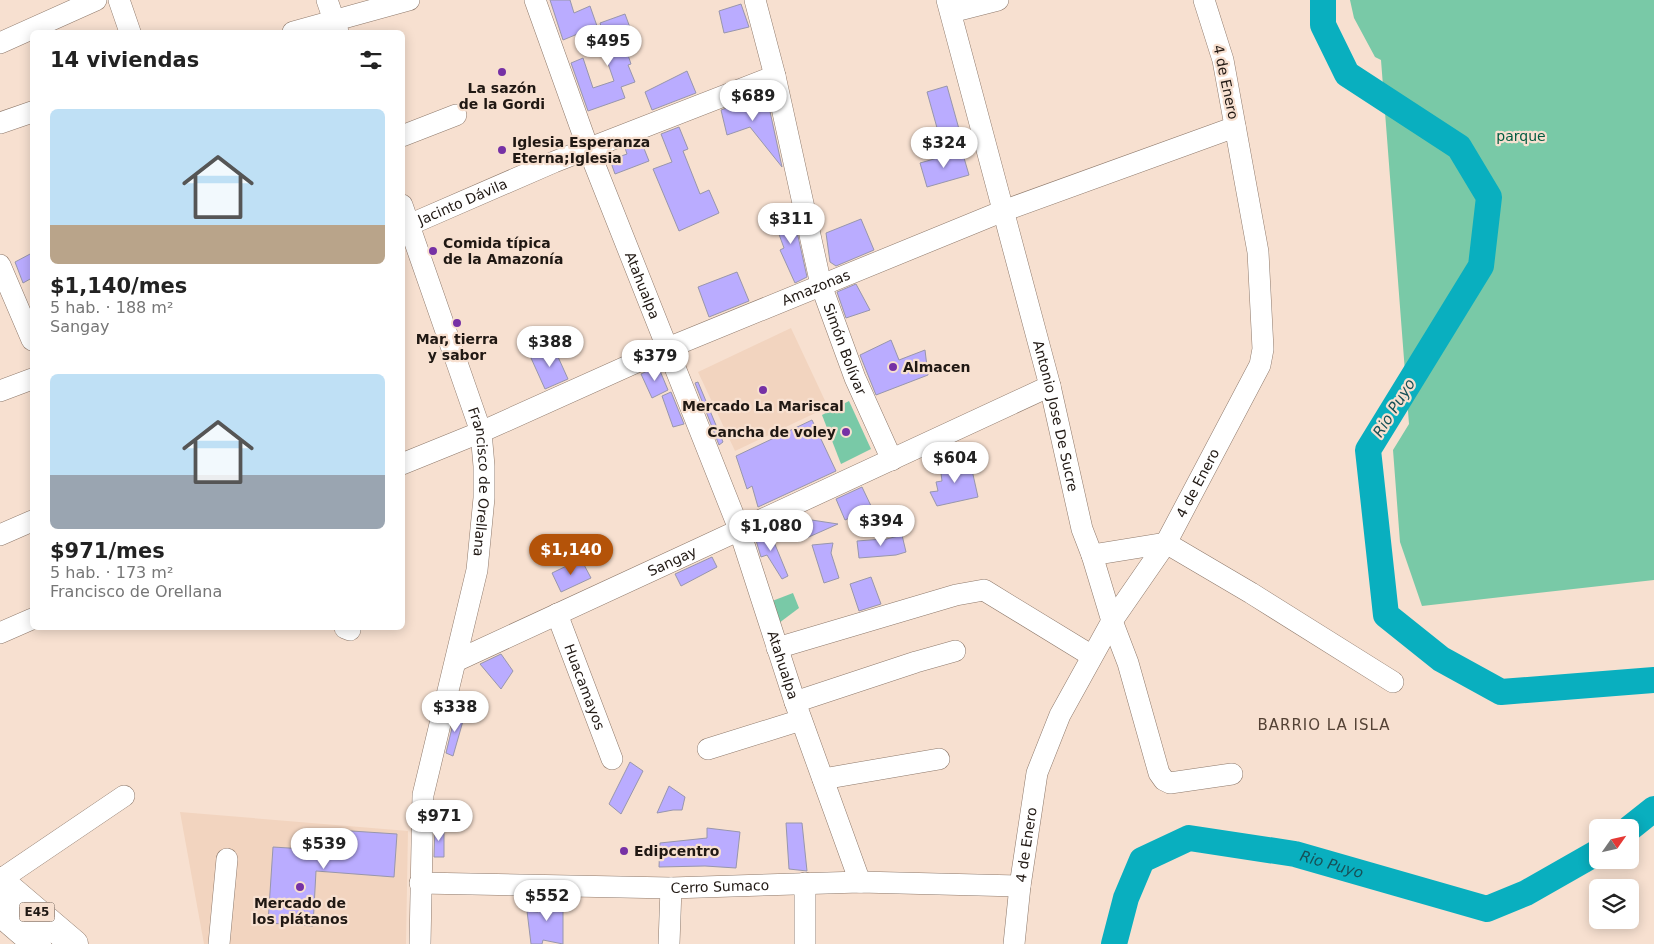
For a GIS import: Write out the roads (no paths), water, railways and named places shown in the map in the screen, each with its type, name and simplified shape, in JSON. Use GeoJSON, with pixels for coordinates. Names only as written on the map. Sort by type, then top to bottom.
{"type":"FeatureCollection","features":[{"type":"Feature","properties":{"kind":"highway","name":"E45"},"geometry":{"type":"LineString","coordinates":[[0,880],[74,944]]}},
{"type":"Feature","properties":{"kind":"highway","name":"E45"},"geometry":{"type":"LineString","coordinates":[[0,912],[37,944]]}},
{"type":"Feature","properties":{"kind":"street"},"geometry":{"type":"LineString","coordinates":[[0,43],[96,0]]}},
{"type":"Feature","properties":{"kind":"street"},"geometry":{"type":"LineString","coordinates":[[119,0],[129,30]]}},
{"type":"Feature","properties":{"kind":"street"},"geometry":{"type":"LineString","coordinates":[[327,0],[337,27]]}},
{"type":"Feature","properties":{"kind":"street"},"geometry":{"type":"LineString","coordinates":[[311,30],[337,27],[409,0]]}},
{"type":"Feature","properties":{"kind":"street","name":"Atahualpa"},"geometry":{"type":"LineString","coordinates":[[535,0],[588,148],[739,529],[798,711],[860,882]]}},
{"type":"Feature","properties":{"kind":"street","name":"Simón Bolívar"},"geometry":{"type":"LineString","coordinates":[[756,0],[775,76],[821,285],[855,378],[892,460]]}},
{"type":"Feature","properties":{"kind":"street"},"geometry":{"type":"LineString","coordinates":[[949,6],[998,0]]}},
{"type":"Feature","properties":{"kind":"street","name":"4 de Enero"},"geometry":{"type":"LineString","coordinates":[[1014,944],[1020,886],[1037,773],[1060,715],[1112,621],[1166,543],[1231,436],[1260,365],[1263,349],[1258,252],[1223,60],[1204,0]]}},
{"type":"Feature","properties":{"kind":"street","name":"Antonio Jose De Sucre"},"geometry":{"type":"LineString","coordinates":[[949,6],[1050,386],[1082,529],[1128,664],[1159,773],[1164,780],[1170,783],[1232,774]]}},
{"type":"Feature","properties":{"kind":"street","name":"Jacinto Dávila"},"geometry":{"type":"LineString","coordinates":[[406,227],[588,148],[775,76]]}},
{"type":"Feature","properties":{"kind":"street"},"geometry":{"type":"LineString","coordinates":[[0,123],[30,113]]}},
{"type":"Feature","properties":{"kind":"street"},"geometry":{"type":"LineString","coordinates":[[405,135],[456,115]]}},
{"type":"Feature","properties":{"kind":"street","name":"Amazonas"},"geometry":{"type":"LineString","coordinates":[[405,463],[481,432],[668,348],[1004,211],[1235,128]]}},
{"type":"Feature","properties":{"kind":"street","name":"Francisco de Orellana"},"geometry":{"type":"LineString","coordinates":[[406,227],[481,432],[484,466],[484,498],[477,570],[423,796],[420,944]]}},
{"type":"Feature","properties":{"kind":"street"},"geometry":{"type":"LineString","coordinates":[[0,265],[30,335]]}},
{"type":"Feature","properties":{"kind":"street"},"geometry":{"type":"LineString","coordinates":[[0,391],[30,380]]}},
{"type":"Feature","properties":{"kind":"street","name":"Sangay"},"geometry":{"type":"LineString","coordinates":[[456,661],[1050,386]]}},
{"type":"Feature","properties":{"kind":"street"},"geometry":{"type":"LineString","coordinates":[[0,535],[30,521]]}},
{"type":"Feature","properties":{"kind":"street"},"geometry":{"type":"LineString","coordinates":[[1092,555],[1166,543],[1393,682]]}},
{"type":"Feature","properties":{"kind":"street"},"geometry":{"type":"LineString","coordinates":[[777,648],[906,609],[956,595],[984,590],[1092,656]]}},
{"type":"Feature","properties":{"kind":"street","name":"Huacamayos"},"geometry":{"type":"LineString","coordinates":[[557,614],[612,760]]}},
{"type":"Feature","properties":{"kind":"street"},"geometry":{"type":"LineString","coordinates":[[0,633],[30,620]]}},
{"type":"Feature","properties":{"kind":"street"},"geometry":{"type":"LineString","coordinates":[[708,749],[916,662],[955,651]]}},
{"type":"Feature","properties":{"kind":"street"},"geometry":{"type":"LineString","coordinates":[[823,779],[939,759]]}},
{"type":"Feature","properties":{"kind":"street"},"geometry":{"type":"LineString","coordinates":[[0,880],[124,796]]}},
{"type":"Feature","properties":{"kind":"street"},"geometry":{"type":"LineString","coordinates":[[219,944],[227,859]]}},
{"type":"Feature","properties":{"kind":"street","name":"Cerro Sumaco"},"geometry":{"type":"LineString","coordinates":[[420,883],[671,888],[860,882],[1020,886]]}},
{"type":"Feature","properties":{"kind":"street"},"geometry":{"type":"LineString","coordinates":[[805,884],[805,944]]}},
{"type":"Feature","properties":{"kind":"street"},"geometry":{"type":"LineString","coordinates":[[669,944],[671,888]]}},
{"type":"Feature","properties":{"kind":"waterway","name":"Rio Puyo"},"geometry":{"type":"LineString","coordinates":[[1323,0],[1323,25],[1347,74],[1459,147],[1489,197],[1481,266],[1368,450],[1386,615],[1441,659],[1501,692],[1654,680]]}},
{"type":"Feature","properties":{"kind":"waterway","name":"Rio Puyo"},"geometry":{"type":"LineString","coordinates":[[1639,821],[1654,809]]}},
{"type":"Feature","properties":{"kind":"waterway","name":"Rio Puyo"},"geometry":{"type":"LineString","coordinates":[[1114,944],[1126,898],[1142,860],[1189,838],[1295,854],[1487,909],[1526,893],[1589,857]]}},
{"type":"Feature","properties":{"kind":"place","name":"La sazón de la Gordi"},"geometry":{"type":"Point","coordinates":[502,72]}},
{"type":"Feature","properties":{"kind":"place","name":"Iglesia Esperanza Eterna;Iglesia"},"geometry":{"type":"Point","coordinates":[502,150]}},
{"type":"Feature","properties":{"kind":"place","name":"Comida típica de la Amazonía"},"geometry":{"type":"Point","coordinates":[433,251]}},
{"type":"Feature","properties":{"kind":"place","name":"Mar, tierra y sabor"},"geometry":{"type":"Point","coordinates":[457,323]}},
{"type":"Feature","properties":{"kind":"place","name":"Almacen"},"geometry":{"type":"Point","coordinates":[893,367]}},
{"type":"Feature","properties":{"kind":"place","name":"Mercado La Mariscal"},"geometry":{"type":"Point","coordinates":[763,390]}},
{"type":"Feature","properties":{"kind":"place","name":"Cancha de voley"},"geometry":{"type":"Point","coordinates":[846,432]}},
{"type":"Feature","properties":{"kind":"place","name":"Edipcentro"},"geometry":{"type":"Point","coordinates":[624,851]}},
{"type":"Feature","properties":{"kind":"place","name":"Mercado de los plátanos"},"geometry":{"type":"Point","coordinates":[300,887]}},
{"type":"Feature","properties":{"kind":"district","name":"BARRIO LA ISLA"},"geometry":{"type":"Point","coordinates":[1324,725]}},
{"type":"Feature","properties":{"kind":"park label","name":"parque"},"geometry":{"type":"Point","coordinates":[1521,136]}}]}
